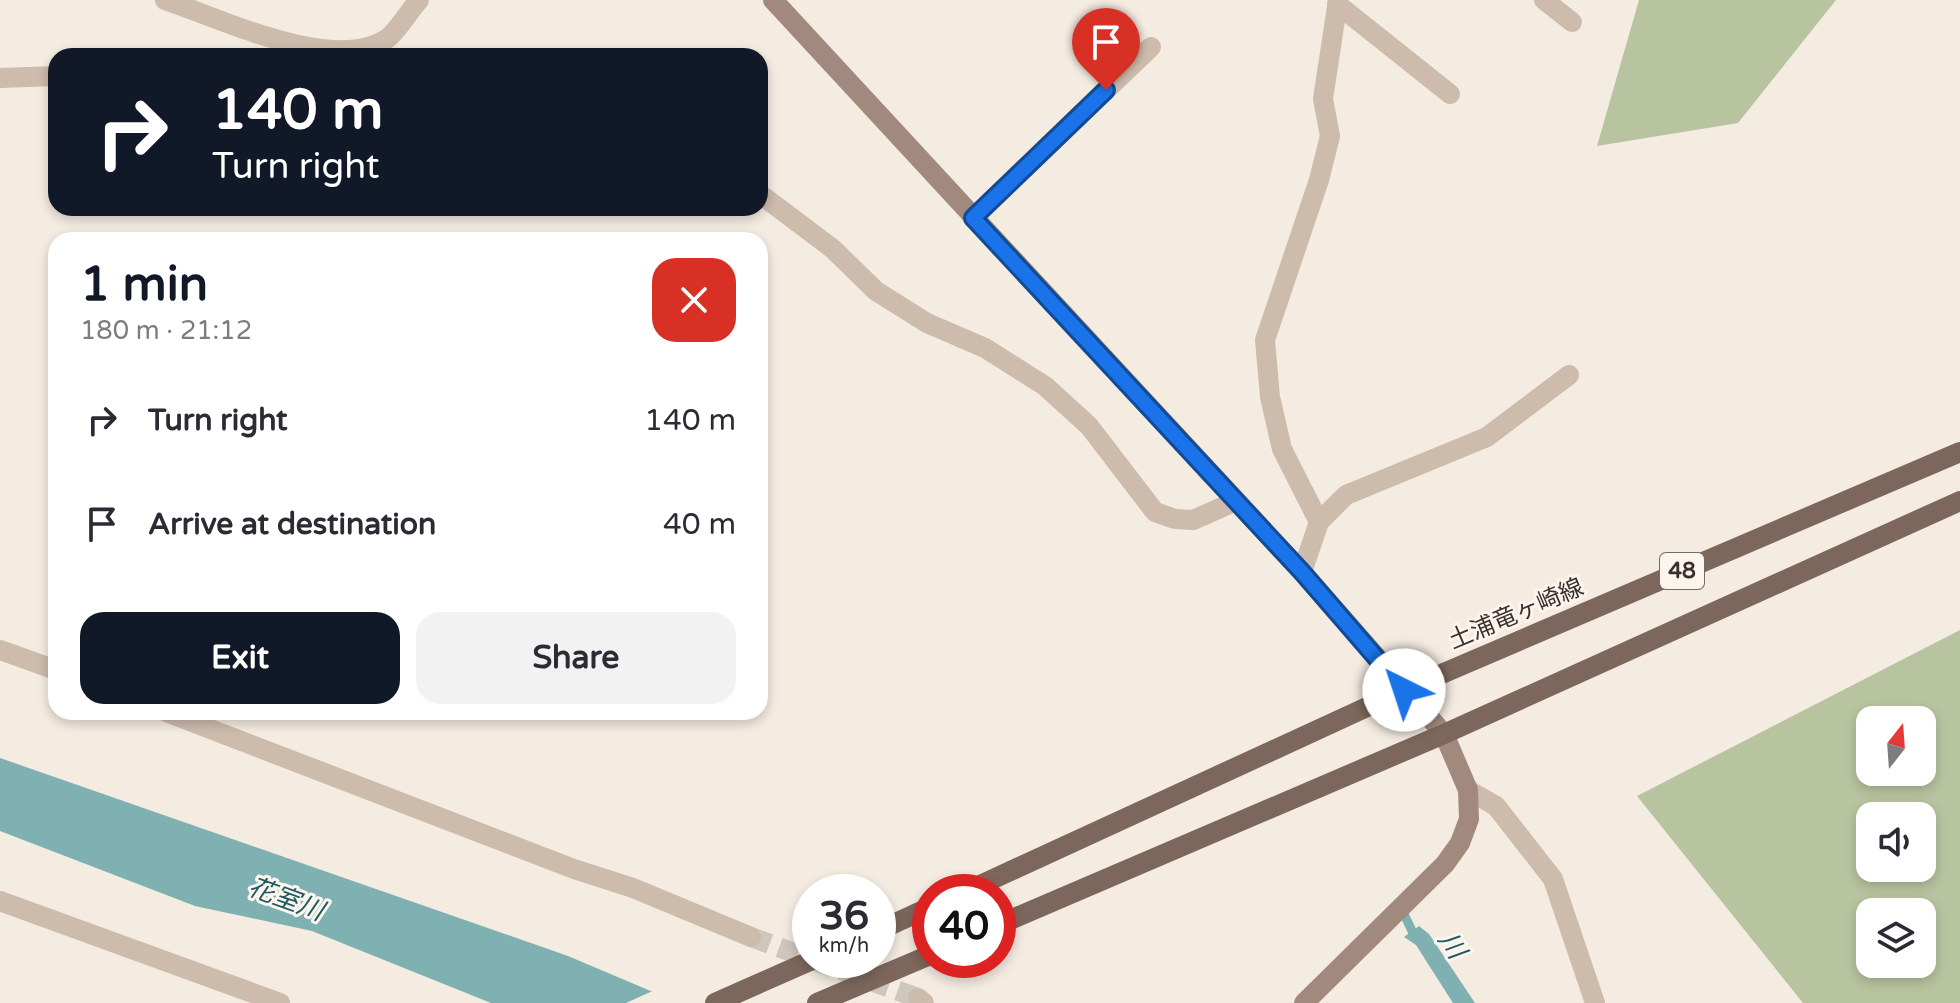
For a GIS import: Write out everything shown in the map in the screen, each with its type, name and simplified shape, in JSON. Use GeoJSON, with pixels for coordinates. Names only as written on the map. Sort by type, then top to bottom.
{"type":"FeatureCollection","features":[{"type":"Feature","properties":{"kind":"main road","name":"土浦竜ヶ崎線"},"geometry":{"type":"LineString","coordinates":[[1004,874],[1404,690],[1960,452]]}},
{"type":"Feature","properties":{"kind":"main road","name":"48"},"geometry":{"type":"LineString","coordinates":[[1016,917],[1444,734],[1960,501]]}},
{"type":"Feature","properties":{"kind":"main road"},"geometry":{"type":"LineString","coordinates":[[817,1003],[912,963]]}},
{"type":"Feature","properties":{"kind":"main road"},"geometry":{"type":"LineString","coordinates":[[715,1003],[792,969]]}},
{"type":"Feature","properties":{"kind":"street"},"geometry":{"type":"LineString","coordinates":[[165,0],[267,36],[320,48]]}},
{"type":"Feature","properties":{"kind":"street"},"geometry":{"type":"LineString","coordinates":[[364,48],[388,38],[419,0]]}},
{"type":"Feature","properties":{"kind":"street"},"geometry":{"type":"LineString","coordinates":[[773,0],[1302,572],[1444,734],[1468,790],[1469,819],[1460,843],[1445,864],[1304,1003]]}},
{"type":"Feature","properties":{"kind":"street"},"geometry":{"type":"LineString","coordinates":[[1544,0],[1572,22]]}},
{"type":"Feature","properties":{"kind":"street"},"geometry":{"type":"LineString","coordinates":[[1338,2],[1450,94]]}},
{"type":"Feature","properties":{"kind":"street"},"geometry":{"type":"LineString","coordinates":[[1319,522],[1282,449],[1270,397],[1265,340],[1319,180],[1330,136],[1323,99],[1338,2]]}},
{"type":"Feature","properties":{"kind":"street"},"geometry":{"type":"LineString","coordinates":[[973,218],[1151,47]]}},
{"type":"Feature","properties":{"kind":"street"},"geometry":{"type":"LineString","coordinates":[[0,78],[48,76]]}},
{"type":"Feature","properties":{"kind":"street"},"geometry":{"type":"LineString","coordinates":[[768,200],[833,249],[876,291],[927,323],[985,348],[1045,386],[1089,426],[1155,512],[1175,519],[1193,520],[1236,501]]}},
{"type":"Feature","properties":{"kind":"street"},"geometry":{"type":"LineString","coordinates":[[1302,572],[1319,522],[1346,495],[1487,437],[1569,375]]}},
{"type":"Feature","properties":{"kind":"street"},"geometry":{"type":"LineString","coordinates":[[0,650],[48,667]]}},
{"type":"Feature","properties":{"kind":"street"},"geometry":{"type":"LineString","coordinates":[[187,720],[574,869],[633,888],[751,937]]}},
{"type":"Feature","properties":{"kind":"street"},"geometry":{"type":"LineString","coordinates":[[1468,790],[1496,806],[1553,879],[1595,1003]]}},
{"type":"Feature","properties":{"kind":"street"},"geometry":{"type":"LineString","coordinates":[[0,901],[280,1003]]}},
{"type":"Feature","properties":{"kind":"green space"},"geometry":{"type":"Polygon","coordinates":[[[1639,0],[1836,0],[1738,123],[1597,146],[1639,0]]]}},
{"type":"Feature","properties":{"kind":"green space"},"geometry":{"type":"Polygon","coordinates":[[[1960,630],[1960,1003],[1803,1003],[1637,796],[1960,630]]]}},
{"type":"Feature","properties":{"kind":"water","name":"花室川"},"geometry":{"type":"Polygon","coordinates":[[[0,758],[568,956],[679,1003],[491,1003],[312,931],[195,906],[0,831],[0,758]]]}},
{"type":"Feature","properties":{"kind":"water","name":"川"},"geometry":{"type":"Polygon","coordinates":[[[1419,926],[1429,934],[1475,1003],[1453,1003],[1416,945],[1404,937],[1419,926]]]}},
{"type":"Feature","properties":{"kind":"pier"},"geometry":{"type":"Polygon","coordinates":[[[657,989],[683,1003],[626,1003],[657,989]]]}},
{"type":"Feature","properties":{"kind":"waterway","name":"川"},"geometry":{"type":"LineString","coordinates":[[1403,912],[1413,933],[1421,938]]}},
{"type":"Feature","properties":{"kind":"tunnel"},"geometry":{"type":"LineString","coordinates":[[751,937],[792,952]]}},
{"type":"Feature","properties":{"kind":"tunnel"},"geometry":{"type":"LineString","coordinates":[[863,978],[918,998]]}},
{"type":"Feature","properties":{"kind":"route"},"geometry":{"type":"LineString","coordinates":[[1106,90],[973,218],[1302,572],[1404,690]]}}]}
